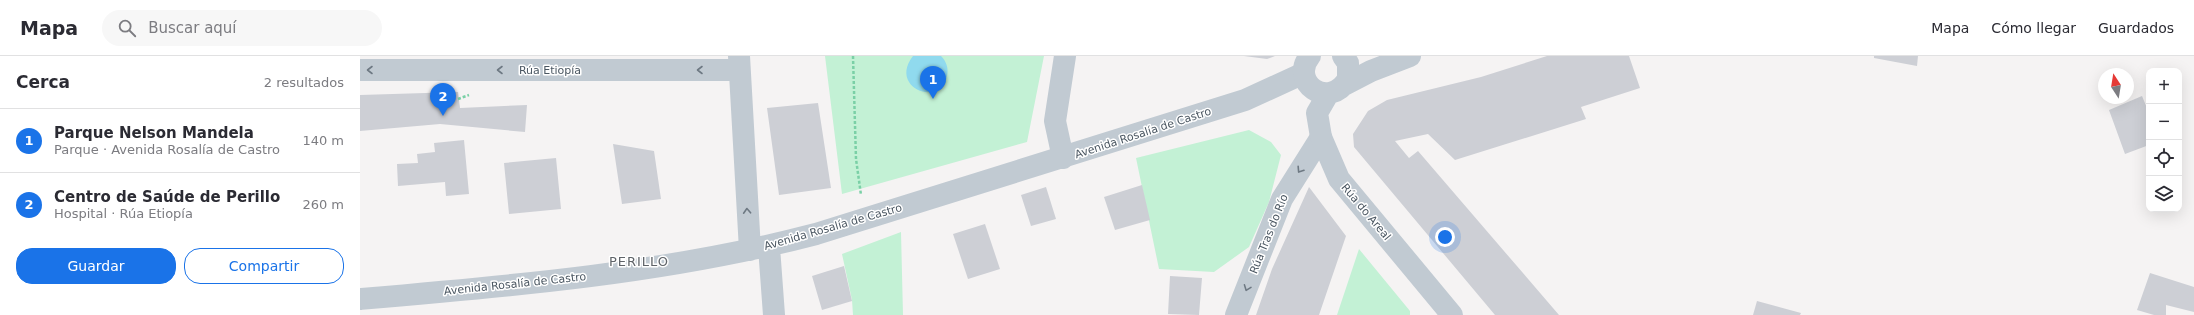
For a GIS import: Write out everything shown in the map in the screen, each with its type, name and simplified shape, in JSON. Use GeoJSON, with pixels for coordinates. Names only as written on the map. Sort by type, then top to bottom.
{"type":"FeatureCollection","features":[{"type":"Feature","properties":{"kind":"street"},"geometry":{"type":"LineString","coordinates":[[1063,158],[1055,121],[1065,56]]}},
{"type":"Feature","properties":{"kind":"street"},"geometry":{"type":"LineString","coordinates":[[1346,60],[1372,63],[1405,56]]}},
{"type":"Feature","properties":{"kind":"street","name":"Avenida Rosalía de Castro"},"geometry":{"type":"LineString","coordinates":[[360,299],[638,270],[759,248],[865,219],[1245,100],[1320,80],[1371,71],[1410,56]]}},
{"type":"Feature","properties":{"kind":"street","name":"Rúa do Areal"},"geometry":{"type":"LineString","coordinates":[[1346,60],[1348,79],[1320,80],[1317,114],[1321,137],[1339,179],[1452,315]]}},
{"type":"Feature","properties":{"kind":"street"},"geometry":{"type":"LineString","coordinates":[[739,63],[759,248],[774,315]]}},
{"type":"Feature","properties":{"kind":"street","name":"Rúa Etiopía"},"geometry":{"type":"LineString","coordinates":[[360,70],[739,63]]}},
{"type":"Feature","properties":{"kind":"street","name":"Rúa Tras do Río"},"geometry":{"type":"LineString","coordinates":[[1236,315],[1282,199],[1321,137]]}},
{"type":"Feature","properties":{"kind":"path"},"geometry":{"type":"LineString","coordinates":[[853,56],[856,159],[865,219]]}},
{"type":"Feature","properties":{"kind":"green space"},"geometry":{"type":"Polygon","coordinates":[[[825,56],[1044,56],[1027,142],[842,194],[825,56]]]}},
{"type":"Feature","properties":{"kind":"green space"},"geometry":{"type":"Polygon","coordinates":[[[1249,130],[1271,142],[1281,155],[1269,202],[1249,247],[1214,272],[1159,269],[1136,158],[1249,130]]]}},
{"type":"Feature","properties":{"kind":"green space"},"geometry":{"type":"Polygon","coordinates":[[[901,232],[903,315],[853,315],[852,300],[842,254],[901,232]]]}},
{"type":"Feature","properties":{"kind":"green space"},"geometry":{"type":"Polygon","coordinates":[[[1359,249],[1410,311],[1410,315],[1337,315],[1359,249]]]}},
{"type":"Feature","properties":{"kind":"water"},"geometry":{"type":"Polygon","coordinates":[[[913,56],[941,56],[946,62],[948,70],[943,86],[936,91],[927,92],[918,90],[911,85],[907,77],[907,67],[913,56]]]}},
{"type":"Feature","properties":{"kind":"building"},"geometry":{"type":"Polygon","coordinates":[[[1244,56],[1275,56],[1267,59],[1244,56]]]}},
{"type":"Feature","properties":{"kind":"building"},"geometry":{"type":"Polygon","coordinates":[[[1547,56],[1629,56],[1640,88],[1581,107],[1586,119],[1455,160],[1428,134],[1395,141],[1409,158],[1418,151],[1559,315],[1495,315],[1354,147],[1353,134],[1368,111],[1387,100],[1481,77],[1547,56]]]}},
{"type":"Feature","properties":{"kind":"building"},"geometry":{"type":"Polygon","coordinates":[[[1874,56],[1918,56],[1917,66],[1874,58],[1874,56]]]}},
{"type":"Feature","properties":{"kind":"building"},"geometry":{"type":"Polygon","coordinates":[[[458,92],[460,108],[527,105],[525,132],[440,124],[360,131],[360,95],[458,92]]]}},
{"type":"Feature","properties":{"kind":"building"},"geometry":{"type":"Polygon","coordinates":[[[2142,96],[2146,106],[2146,146],[2125,154],[2109,110],[2123,104],[2134,104],[2134,99],[2142,96]]]}},
{"type":"Feature","properties":{"kind":"building"},"geometry":{"type":"Polygon","coordinates":[[[818,103],[831,188],[779,195],[767,108],[818,103]]]}},
{"type":"Feature","properties":{"kind":"building"},"geometry":{"type":"Polygon","coordinates":[[[464,140],[469,194],[446,196],[445,182],[398,186],[397,164],[418,163],[417,154],[435,152],[434,143],[464,140]]]}},
{"type":"Feature","properties":{"kind":"building"},"geometry":{"type":"Polygon","coordinates":[[[613,144],[654,151],[661,199],[622,204],[613,144]]]}},
{"type":"Feature","properties":{"kind":"building"},"geometry":{"type":"Polygon","coordinates":[[[556,158],[561,209],[509,214],[504,163],[556,158]]]}},
{"type":"Feature","properties":{"kind":"building"},"geometry":{"type":"Polygon","coordinates":[[[1142,185],[1150,220],[1115,230],[1104,197],[1142,185]]]}},
{"type":"Feature","properties":{"kind":"building"},"geometry":{"type":"Polygon","coordinates":[[[1046,187],[1056,219],[1031,226],[1021,195],[1046,187]]]}},
{"type":"Feature","properties":{"kind":"building"},"geometry":{"type":"Polygon","coordinates":[[[1309,187],[1346,236],[1319,315],[1256,315],[1272,269],[1309,187]]]}},
{"type":"Feature","properties":{"kind":"building"},"geometry":{"type":"Polygon","coordinates":[[[985,224],[1000,269],[968,279],[953,234],[985,224]]]}},
{"type":"Feature","properties":{"kind":"building"},"geometry":{"type":"Polygon","coordinates":[[[844,266],[852,301],[822,310],[812,276],[844,266]]]}},
{"type":"Feature","properties":{"kind":"building"},"geometry":{"type":"Polygon","coordinates":[[[2150,273],[2194,287],[2194,312],[2166,305],[2166,315],[2154,315],[2137,310],[2150,273]]]}},
{"type":"Feature","properties":{"kind":"building"},"geometry":{"type":"Polygon","coordinates":[[[1170,276],[1202,278],[1199,315],[1168,314],[1170,276]]]}},
{"type":"Feature","properties":{"kind":"building"},"geometry":{"type":"Polygon","coordinates":[[[1757,301],[1801,313],[1800,315],[1753,315],[1757,301]]]}},
{"type":"Feature","properties":{"kind":"place","name":"Parque Nelson Mandela"},"geometry":{"type":"Point","coordinates":[933,99]}},
{"type":"Feature","properties":{"kind":"place","name":"Centro de Saúde de Perillo"},"geometry":{"type":"Point","coordinates":[443,116]}},
{"type":"Feature","properties":{"kind":"district","name":"PERILLO"},"geometry":{"type":"Point","coordinates":[639,261]}}]}
